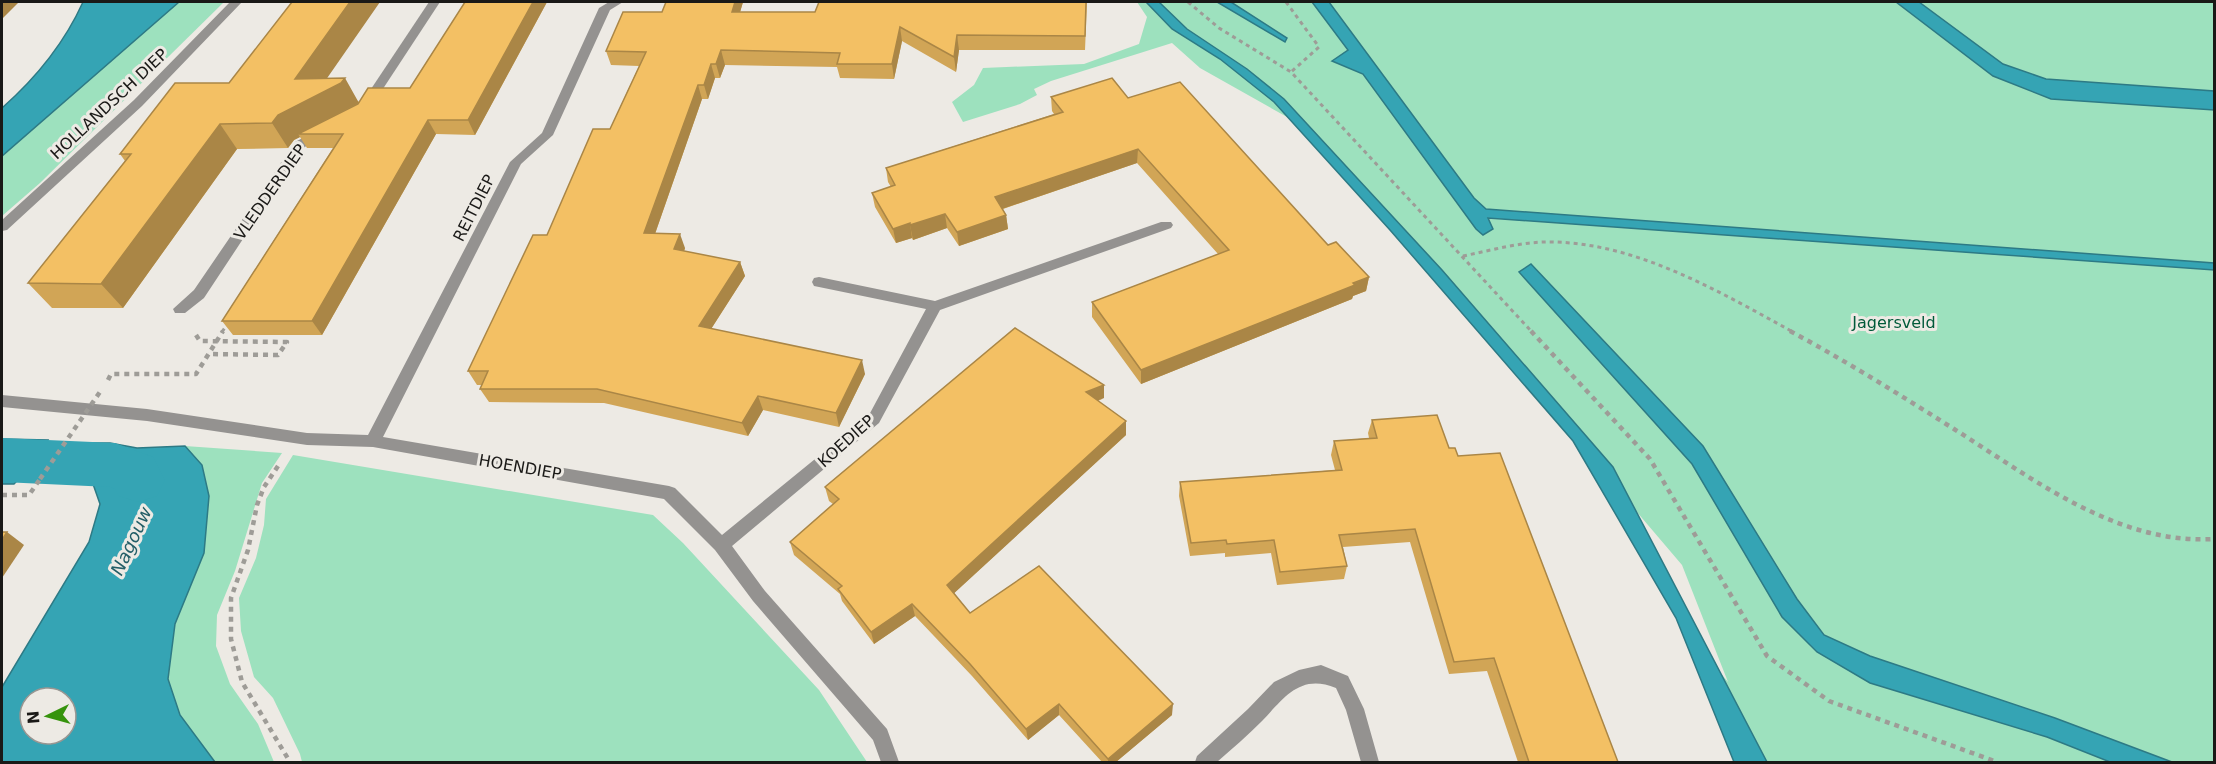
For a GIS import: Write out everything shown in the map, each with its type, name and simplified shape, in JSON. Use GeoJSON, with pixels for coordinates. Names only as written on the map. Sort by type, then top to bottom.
{"type":"FeatureCollection","features":[{"type":"Feature","properties":{"kind":"street","name":"HOLLANDSCH DIEP"},"geometry":{"type":"LineString","coordinates":[[2,227],[138,103],[236,2]]}},
{"type":"Feature","properties":{"kind":"street"},"geometry":{"type":"LineString","coordinates":[[357,116],[364,109],[434,2]]}},
{"type":"Feature","properties":{"kind":"street","name":"REITDIEP"},"geometry":{"type":"LineString","coordinates":[[373,441],[516,162],[547,135],[605,8],[617,2]]}},
{"type":"Feature","properties":{"kind":"street","name":"VLEDDERDIEP"},"geometry":{"type":"LineString","coordinates":[[180,309],[199,294],[299,145],[337,126]]}},
{"type":"Feature","properties":{"kind":"street"},"geometry":{"type":"LineString","coordinates":[[819,282],[935,306],[1166,225]]}},
{"type":"Feature","properties":{"kind":"street","name":"KOEDIEP"},"geometry":{"type":"LineString","coordinates":[[721,545],[874,419],[935,306]]}},
{"type":"Feature","properties":{"kind":"street","name":"HOENDIEP"},"geometry":{"type":"LineString","coordinates":[[2,401],[147,415],[307,439],[373,441],[669,493],[721,545],[759,596],[880,735],[890,762]]}},
{"type":"Feature","properties":{"kind":"street"},"geometry":{"type":"LineString","coordinates":[[1204,762],[1255,715],[1280,688],[1299,678],[1322,672],[1342,682],[1355,709],[1370,762]]}},
{"type":"Feature","properties":{"kind":"path"},"geometry":{"type":"LineString","coordinates":[[1188,2],[1218,28],[1291,72],[1650,459],[1767,656],[1829,701],[1997,762]]}},
{"type":"Feature","properties":{"kind":"path"},"geometry":{"type":"LineString","coordinates":[[1286,2],[1318,47],[1291,72]]}},
{"type":"Feature","properties":{"kind":"path"},"geometry":{"type":"LineString","coordinates":[[1463,256],[1520,245],[1565,243],[1627,255],[1701,283],[1848,362],[2069,501],[2156,537],[2214,539]]}},
{"type":"Feature","properties":{"kind":"path"},"geometry":{"type":"LineString","coordinates":[[2,495],[29,495],[111,374],[196,374],[233,315]]}},
{"type":"Feature","properties":{"kind":"path"},"geometry":{"type":"LineString","coordinates":[[200,341],[287,342],[278,355],[208,354]]}},
{"type":"Feature","properties":{"kind":"path"},"geometry":{"type":"LineString","coordinates":[[282,461],[264,487],[257,505],[248,550],[231,598],[231,639],[242,682],[290,762]]}},
{"type":"Feature","properties":{"kind":"green space"},"geometry":{"type":"Polygon","coordinates":[[[179,2],[224,2],[40,183],[2,216],[2,156],[179,2]]]}},
{"type":"Feature","properties":{"kind":"green space","name":"Jagersveld"},"geometry":{"type":"Polygon","coordinates":[[[1137,2],[2214,2],[2214,762],[1744,762],[1691,637],[1728,682],[1682,565],[1476,323],[1303,126],[1200,68],[1172,43],[1051,81],[1034,89],[1037,95],[1020,104],[963,122],[952,102],[974,85],[983,68],[1084,64],[1139,44],[1147,17],[1137,2]]]}},
{"type":"Feature","properties":{"kind":"green space"},"geometry":{"type":"Polygon","coordinates":[[[185,446],[282,453],[262,483],[235,571],[217,615],[216,646],[230,684],[258,724],[274,762],[215,762],[180,715],[168,679],[175,624],[204,553],[202,465],[185,446]]]}},
{"type":"Feature","properties":{"kind":"green space"},"geometry":{"type":"Polygon","coordinates":[[[293,455],[653,515],[683,543],[819,690],[867,762],[302,762],[273,698],[254,677],[241,631],[239,598],[256,558],[264,525],[266,499],[293,455]]]}},
{"type":"Feature","properties":{"kind":"water"},"geometry":{"type":"Polygon","coordinates":[[[83,2],[179,2],[2,156],[2,108],[48,60],[67,32],[83,2]]]}},
{"type":"Feature","properties":{"kind":"water"},"geometry":{"type":"Polygon","coordinates":[[[1146,2],[1159,2],[1187,29],[1247,69],[1284,99],[1442,270],[1613,467],[1767,762],[1734,762],[1676,618],[1573,441],[1390,230],[1274,102],[1220,59],[1172,29],[1146,2]]]}},
{"type":"Feature","properties":{"kind":"water"},"geometry":{"type":"Polygon","coordinates":[[[1217,2],[1231,2],[1287,38],[1285,42],[1217,2]]]}},
{"type":"Feature","properties":{"kind":"water"},"geometry":{"type":"Polygon","coordinates":[[[1312,2],[1329,2],[1474,198],[1486,209],[2214,263],[2214,270],[1488,218],[1493,229],[1483,235],[1476,229],[1363,74],[1332,61],[1348,50],[1312,2]]]}},
{"type":"Feature","properties":{"kind":"water"},"geometry":{"type":"Polygon","coordinates":[[[1896,2],[1919,2],[2003,64],[2046,79],[2214,91],[2214,110],[2051,99],[1993,76],[1896,2]]]}},
{"type":"Feature","properties":{"kind":"water"},"geometry":{"type":"Polygon","coordinates":[[[1531,264],[1703,446],[1797,599],[1824,635],[1870,656],[2055,718],[2172,762],[2110,762],[2047,737],[1870,683],[1817,652],[1782,617],[1692,464],[1519,272],[1531,264]]]}},
{"type":"Feature","properties":{"kind":"water"},"geometry":{"type":"Polygon","coordinates":[[[2,439],[48,440],[33,463],[14,484],[2,484],[2,439]]]}},
{"type":"Feature","properties":{"kind":"water"},"geometry":{"type":"Polygon","coordinates":[[[93,443],[110,443],[137,448],[185,446],[202,465],[209,496],[204,553],[175,624],[168,679],[180,715],[215,762],[2,762],[2,687],[89,542],[100,504],[93,484],[59,478],[83,457],[93,443]]]}},
{"type":"Feature","properties":{"kind":"building"},"geometry":{"type":"Polygon","coordinates":[[[292,2],[350,2],[295,79],[345,78],[341,83],[278,115],[272,123],[220,124],[101,284],[28,283],[131,154],[120,154],[175,83],[229,83],[292,2]]]}},
{"type":"Feature","properties":{"kind":"building"},"geometry":{"type":"Polygon","coordinates":[[[465,2],[533,2],[468,120],[428,120],[312,321],[222,321],[343,134],[298,134],[358,104],[368,88],[410,88],[465,2]]]}},
{"type":"Feature","properties":{"kind":"building"},"geometry":{"type":"Polygon","coordinates":[[[666,2],[735,2],[732,12],[815,12],[819,2],[1086,2],[1085,36],[957,35],[954,57],[900,27],[892,64],[837,64],[840,53],[721,50],[716,64],[711,64],[704,85],[698,85],[644,233],[680,234],[674,249],[740,262],[699,326],[862,360],[836,413],[758,396],[742,423],[597,389],[480,389],[488,371],[468,371],[533,235],[547,235],[593,129],[610,129],[646,52],[606,51],[623,12],[662,12],[666,2]]]}},
{"type":"Feature","properties":{"kind":"building"},"geometry":{"type":"Polygon","coordinates":[[[1112,78],[1128,98],[1180,82],[1328,245],[1336,242],[1369,277],[1353,283],[1355,285],[1141,370],[1092,302],[1229,250],[1138,149],[995,197],[1006,215],[957,232],[945,214],[893,229],[872,193],[895,185],[886,168],[1063,112],[1051,97],[1112,78]]]}},
{"type":"Feature","properties":{"kind":"building"},"geometry":{"type":"Polygon","coordinates":[[[1015,328],[1104,385],[1086,392],[1126,421],[947,585],[970,613],[1039,566],[1173,704],[1108,759],[1059,704],[1026,729],[970,664],[912,604],[871,632],[838,589],[842,586],[790,542],[839,499],[825,487],[1015,328]]]}},
{"type":"Feature","properties":{"kind":"building"},"geometry":{"type":"Polygon","coordinates":[[[1437,415],[1449,448],[1455,448],[1458,456],[1500,453],[1618,762],[1529,762],[1494,658],[1454,662],[1415,529],[1339,535],[1347,566],[1280,572],[1274,540],[1227,544],[1226,540],[1191,543],[1180,482],[1342,470],[1334,441],[1377,438],[1372,420],[1437,415]]]}},
{"type":"Feature","properties":{"kind":"waterway","name":"Nagouw"},"geometry":{"type":"LineString","coordinates":[[2,460],[115,465],[134,473],[138,480]]}}]}
